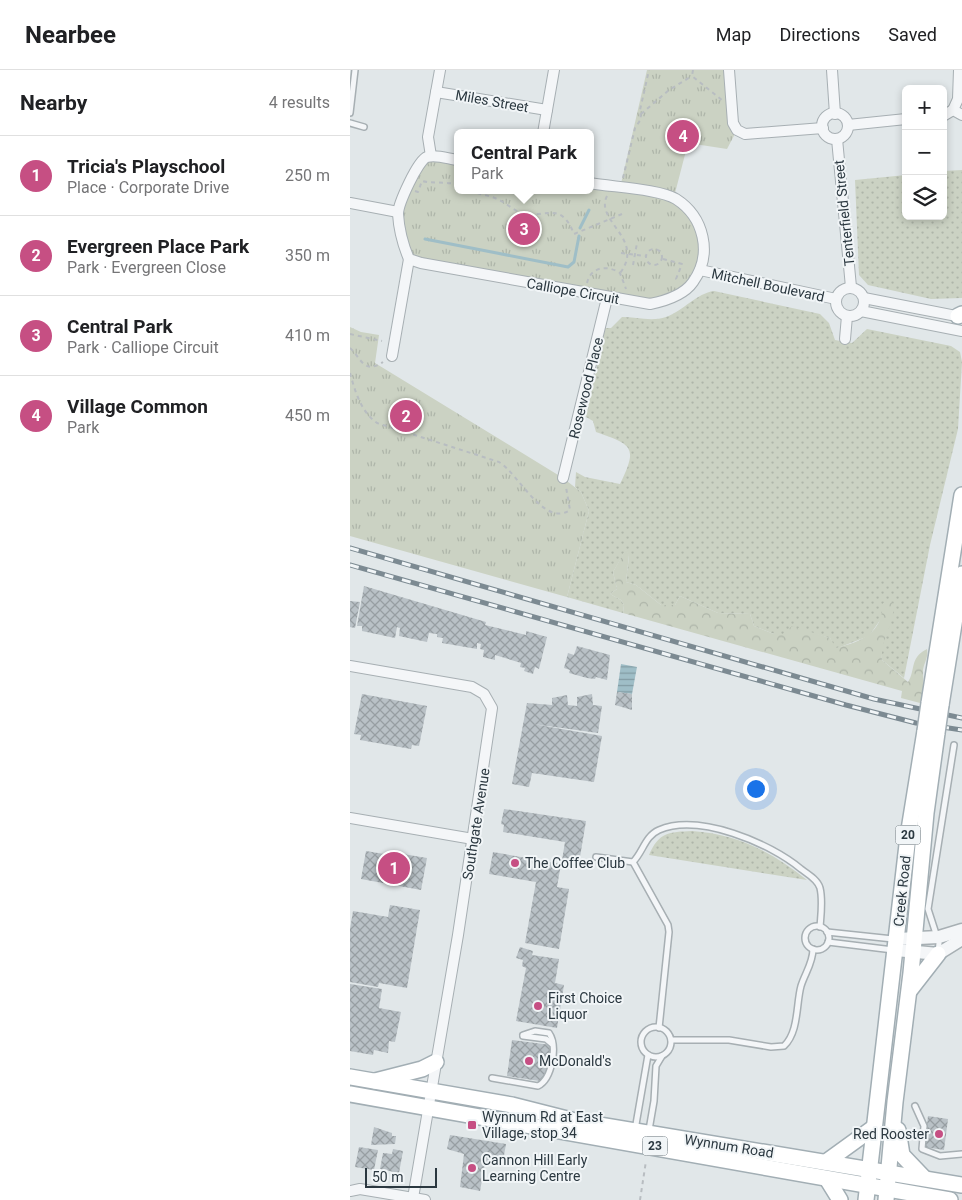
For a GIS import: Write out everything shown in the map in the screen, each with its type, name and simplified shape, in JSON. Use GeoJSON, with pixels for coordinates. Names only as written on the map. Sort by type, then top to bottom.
{"type":"FeatureCollection","features":[{"type":"Feature","properties":{"kind":"main road","name":"Creek Road"},"geometry":{"type":"LineString","coordinates":[[887,1194],[893,1114],[913,946],[931,732],[962,494]]}},
{"type":"Feature","properties":{"kind":"main road","name":"Creek Road"},"geometry":{"type":"LineString","coordinates":[[935,704],[962,574]]}},
{"type":"Feature","properties":{"kind":"main road","name":"Creek Road"},"geometry":{"type":"LineString","coordinates":[[867,1193],[873,1128],[897,945],[908,836],[931,732]]}},
{"type":"Feature","properties":{"kind":"main road"},"geometry":{"type":"LineString","coordinates":[[908,993],[938,954]]}},
{"type":"Feature","properties":{"kind":"main road"},"geometry":{"type":"LineString","coordinates":[[374,1081],[422,1069],[436,1062]]}},
{"type":"Feature","properties":{"kind":"main road","name":"Wynnum Road"},"geometry":{"type":"LineString","coordinates":[[350,1077],[512,1105],[562,1118],[642,1132],[962,1184]]}},
{"type":"Feature","properties":{"kind":"main road","name":"Wynnum Road"},"geometry":{"type":"LineString","coordinates":[[350,1094],[701,1154],[827,1179],[867,1193],[949,1200]]}},
{"type":"Feature","properties":{"kind":"main road"},"geometry":{"type":"LineString","coordinates":[[893,1114],[902,1154],[924,1178]]}},
{"type":"Feature","properties":{"kind":"main road"},"geometry":{"type":"LineString","coordinates":[[826,1162],[873,1128]]}},
{"type":"Feature","properties":{"kind":"main road"},"geometry":{"type":"LineString","coordinates":[[827,1179],[840,1200]]}},
{"type":"Feature","properties":{"kind":"street"},"geometry":{"type":"LineString","coordinates":[[431,156],[428,137],[440,70]]}},
{"type":"Feature","properties":{"kind":"street"},"geometry":{"type":"LineString","coordinates":[[544,129],[554,70]]}},
{"type":"Feature","properties":{"kind":"street"},"geometry":{"type":"LineString","coordinates":[[729,70],[733,123],[737,130],[745,134],[823,128]]}},
{"type":"Feature","properties":{"kind":"street"},"geometry":{"type":"LineString","coordinates":[[832,70],[835,114]]}},
{"type":"Feature","properties":{"kind":"street"},"geometry":{"type":"LineString","coordinates":[[958,112],[959,70]]}},
{"type":"Feature","properties":{"kind":"street","name":"Miles Street"},"geometry":{"type":"LineString","coordinates":[[436,92],[547,110]]}},
{"type":"Feature","properties":{"kind":"street"},"geometry":{"type":"LineString","coordinates":[[835,114],[842,115],[848,125],[847,133],[837,139],[829,138],[822,123],[827,116],[835,114]]}},
{"type":"Feature","properties":{"kind":"street"},"geometry":{"type":"LineString","coordinates":[[848,125],[902,119]]}},
{"type":"Feature","properties":{"kind":"street","name":"Tenterfield Street"},"geometry":{"type":"LineString","coordinates":[[837,139],[851,287]]}},
{"type":"Feature","properties":{"kind":"street"},"geometry":{"type":"LineString","coordinates":[[392,356],[410,259],[403,245],[398,212],[418,164],[424,157],[431,156],[454,159]]}},
{"type":"Feature","properties":{"kind":"street"},"geometry":{"type":"LineString","coordinates":[[594,184],[665,194],[685,205],[693,214],[702,230],[705,249],[700,270]]}},
{"type":"Feature","properties":{"kind":"street"},"geometry":{"type":"LineString","coordinates":[[350,203],[398,212]]}},
{"type":"Feature","properties":{"kind":"street","name":"Calliope Circuit"},"geometry":{"type":"LineString","coordinates":[[410,259],[421,263],[585,294],[650,304],[666,300],[692,283],[700,270]]}},
{"type":"Feature","properties":{"kind":"street","name":"Mitchell Boulevard"},"geometry":{"type":"LineString","coordinates":[[700,270],[836,299]]}},
{"type":"Feature","properties":{"kind":"street"},"geometry":{"type":"LineString","coordinates":[[845,339],[847,316],[855,315],[861,311],[864,298],[859,290],[851,287]]}},
{"type":"Feature","properties":{"kind":"street","name":"Mitchell Boulevard"},"geometry":{"type":"LineString","coordinates":[[847,316],[837,308],[836,299],[840,292],[851,287]]}},
{"type":"Feature","properties":{"kind":"street","name":"Rosewood Place"},"geometry":{"type":"LineString","coordinates":[[563,478],[607,298]]}},
{"type":"Feature","properties":{"kind":"street"},"geometry":{"type":"LineString","coordinates":[[864,298],[961,316]]}},
{"type":"Feature","properties":{"kind":"street"},"geometry":{"type":"LineString","coordinates":[[861,311],[962,331]]}},
{"type":"Feature","properties":{"kind":"street","name":"Southgate Avenue"},"geometry":{"type":"LineString","coordinates":[[350,666],[476,688],[487,697],[492,708],[473,839],[413,1198]]}},
{"type":"Feature","properties":{"kind":"street"},"geometry":{"type":"LineString","coordinates":[[350,818],[473,839]]}},
{"type":"Feature","properties":{"kind":"street"},"geometry":{"type":"LineString","coordinates":[[913,946],[962,930]]}},
{"type":"Feature","properties":{"kind":"street"},"geometry":{"type":"LineString","coordinates":[[897,945],[913,946],[938,954],[962,939]]}},
{"type":"Feature","properties":{"kind":"street"},"geometry":{"type":"LineString","coordinates":[[350,1191],[360,1189],[425,1200]]}},
{"type":"Feature","properties":{"kind":"lane"},"geometry":{"type":"LineString","coordinates":[[350,113],[355,70]]}},
{"type":"Feature","properties":{"kind":"lane"},"geometry":{"type":"LineString","coordinates":[[350,123],[364,128]]}},
{"type":"Feature","properties":{"kind":"lane","name":"Creek Road"},"geometry":{"type":"LineString","coordinates":[[938,954],[937,937],[928,909],[954,745]]}},
{"type":"Feature","properties":{"kind":"lane"},"geometry":{"type":"LineString","coordinates":[[633,862],[638,857],[644,842],[658,830],[674,827],[698,827],[745,837],[783,855],[814,879],[820,887],[820,926]]}},
{"type":"Feature","properties":{"kind":"lane"},"geometry":{"type":"LineString","coordinates":[[596,857],[633,862]]}},
{"type":"Feature","properties":{"kind":"lane"},"geometry":{"type":"LineString","coordinates":[[633,862],[668,925],[659,1028]]}},
{"type":"Feature","properties":{"kind":"lane"},"geometry":{"type":"LineString","coordinates":[[820,926],[809,930],[805,937],[807,944],[814,949],[823,948],[828,942],[827,932]]}},
{"type":"Feature","properties":{"kind":"lane"},"geometry":{"type":"LineString","coordinates":[[820,926],[827,932],[897,945]]}},
{"type":"Feature","properties":{"kind":"lane"},"geometry":{"type":"LineString","coordinates":[[828,942],[897,945]]}},
{"type":"Feature","properties":{"kind":"lane"},"geometry":{"type":"LineString","coordinates":[[671,1040],[729,1040],[771,1047],[784,1046],[792,1035],[802,984],[813,960],[814,949]]}},
{"type":"Feature","properties":{"kind":"lane"},"geometry":{"type":"LineString","coordinates":[[659,1028],[667,1032],[671,1040],[669,1050],[662,1056],[656,1066],[654,1102],[642,1132],[648,1055],[642,1047],[642,1037],[649,1029],[659,1028]]}},
{"type":"Feature","properties":{"kind":"lane"},"geometry":{"type":"LineString","coordinates":[[492,1078],[538,1086],[544,1083],[549,1075],[553,1038],[549,1033],[535,1031],[523,1036]]}},
{"type":"Feature","properties":{"kind":"lane"},"geometry":{"type":"LineString","coordinates":[[648,1055],[662,1056]]}},
{"type":"Feature","properties":{"kind":"lane"},"geometry":{"type":"LineString","coordinates":[[915,1106],[924,1126],[922,1149],[940,1156],[962,1154]]}},
{"type":"Feature","properties":{"kind":"path"},"geometry":{"type":"LineString","coordinates":[[622,183],[635,128],[641,119],[640,110],[649,70]]}},
{"type":"Feature","properties":{"kind":"path"},"geometry":{"type":"LineString","coordinates":[[692,70],[692,76],[708,87],[717,99],[731,100]]}},
{"type":"Feature","properties":{"kind":"path"},"geometry":{"type":"LineString","coordinates":[[641,114],[669,90],[692,76]]}},
{"type":"Feature","properties":{"kind":"path"},"geometry":{"type":"LineString","coordinates":[[408,188],[418,192],[422,182],[454,184]]}},
{"type":"Feature","properties":{"kind":"path"},"geometry":{"type":"LineString","coordinates":[[482,194],[499,200],[521,213],[552,212],[562,216],[570,224],[574,234],[622,214]]}},
{"type":"Feature","properties":{"kind":"path"},"geometry":{"type":"LineString","coordinates":[[612,197],[606,196],[605,206],[610,219],[623,235],[627,244],[626,265],[620,273]]}},
{"type":"Feature","properties":{"kind":"path"},"geometry":{"type":"LineString","coordinates":[[633,265],[637,244]]}},
{"type":"Feature","properties":{"kind":"path"},"geometry":{"type":"LineString","coordinates":[[656,248],[661,252],[662,259],[659,265],[653,266],[648,263],[646,256],[649,250],[656,248]]}},
{"type":"Feature","properties":{"kind":"path"},"geometry":{"type":"LineString","coordinates":[[621,253],[646,256]]}},
{"type":"Feature","properties":{"kind":"path"},"geometry":{"type":"LineString","coordinates":[[662,259],[682,264],[676,279],[681,284]]}},
{"type":"Feature","properties":{"kind":"path"},"geometry":{"type":"LineString","coordinates":[[585,294],[588,278],[599,268],[608,268],[620,273],[626,284],[626,294]]}},
{"type":"Feature","properties":{"kind":"path"},"geometry":{"type":"LineString","coordinates":[[350,334],[382,341]]}},
{"type":"Feature","properties":{"kind":"path"},"geometry":{"type":"LineString","coordinates":[[350,348],[361,363],[369,366],[378,365],[392,356]]}},
{"type":"Feature","properties":{"kind":"path"},"geometry":{"type":"LineString","coordinates":[[350,373],[359,400],[372,419],[506,466],[538,505],[547,511],[561,513],[570,510],[570,500],[563,478]]}},
{"type":"Feature","properties":{"kind":"path"},"geometry":{"type":"LineString","coordinates":[[640,1200],[646,1161]]}},
{"type":"Feature","properties":{"kind":"green space"},"geometry":{"type":"Polygon","coordinates":[[[647,70],[729,70],[737,130],[727,149],[688,143],[674,197],[685,205],[705,249],[692,283],[650,304],[409,259],[398,212],[424,157],[454,160],[454,194],[594,194],[594,184],[620,188],[647,70]]]}},
{"type":"Feature","properties":{"kind":"green space"},"geometry":{"type":"Polygon","coordinates":[[[962,170],[962,298],[931,299],[868,285],[859,275],[855,180],[902,175],[902,220],[947,220],[947,171],[962,170]]]}},
{"type":"Feature","properties":{"kind":"green space"},"geometry":{"type":"Polygon","coordinates":[[[714,291],[820,314],[829,323],[835,340],[852,343],[867,329],[951,346],[960,352],[962,362],[958,429],[930,545],[904,678],[882,660],[881,648],[887,631],[883,616],[869,636],[835,649],[830,638],[815,634],[774,634],[754,626],[750,614],[718,613],[680,596],[675,605],[661,605],[636,585],[626,582],[629,556],[626,550],[613,572],[617,589],[610,594],[621,600],[624,605],[623,613],[567,597],[589,511],[581,492],[575,487],[576,472],[585,477],[620,484],[626,472],[630,455],[629,449],[625,444],[596,432],[593,421],[586,417],[605,328],[611,328],[622,317],[650,319],[666,317],[702,295],[714,291]]]}},
{"type":"Feature","properties":{"kind":"green space"},"geometry":{"type":"Polygon","coordinates":[[[350,327],[361,332],[379,335],[375,363],[563,478],[581,492],[589,511],[567,597],[350,536],[350,327]]]}},
{"type":"Feature","properties":{"kind":"green space"},"geometry":{"type":"Polygon","coordinates":[[[626,549],[629,555],[626,582],[636,585],[661,605],[675,605],[680,596],[718,613],[750,614],[754,626],[774,634],[783,634],[792,626],[830,638],[836,648],[862,639],[869,634],[879,622],[883,603],[893,603],[892,617],[883,645],[882,660],[908,682],[915,660],[927,649],[920,703],[901,698],[902,691],[623,613],[624,605],[621,600],[610,594],[617,589],[613,572],[626,549]]]}},
{"type":"Feature","properties":{"kind":"green space"},"geometry":{"type":"Polygon","coordinates":[[[692,831],[739,840],[781,861],[807,880],[649,855],[657,842],[666,835],[692,831]]]}},
{"type":"Feature","properties":{"kind":"water"},"geometry":{"type":"Polygon","coordinates":[[[621,664],[637,667],[632,694],[617,692],[621,664]]]}},
{"type":"Feature","properties":{"kind":"building"},"geometry":{"type":"Polygon","coordinates":[[[364,586],[486,622],[485,625],[526,635],[526,631],[547,637],[539,669],[535,667],[533,674],[524,671],[525,668],[520,667],[521,663],[495,655],[495,660],[483,657],[484,650],[480,649],[481,644],[477,643],[477,649],[442,643],[443,638],[437,637],[437,634],[429,633],[427,642],[399,636],[400,628],[397,627],[395,638],[362,631],[362,626],[357,626],[364,586]]]}},
{"type":"Feature","properties":{"kind":"building"},"geometry":{"type":"Polygon","coordinates":[[[350,601],[360,602],[355,628],[350,627],[350,601]]]}},
{"type":"Feature","properties":{"kind":"building"},"geometry":{"type":"Polygon","coordinates":[[[577,646],[610,655],[607,680],[596,677],[595,679],[587,678],[569,673],[570,670],[564,668],[568,653],[574,655],[577,646]]]}},
{"type":"Feature","properties":{"kind":"building"},"geometry":{"type":"Polygon","coordinates":[[[617,692],[632,694],[632,710],[615,705],[617,692]]]}},
{"type":"Feature","properties":{"kind":"building"},"geometry":{"type":"Polygon","coordinates":[[[362,694],[427,706],[419,746],[412,745],[411,749],[360,740],[361,735],[354,734],[362,694]]]}},
{"type":"Feature","properties":{"kind":"building"},"geometry":{"type":"Polygon","coordinates":[[[592,694],[593,705],[602,706],[598,733],[533,724],[602,736],[594,782],[532,773],[529,787],[512,784],[527,703],[552,705],[552,698],[567,695],[568,705],[577,706],[577,697],[592,694]]]}},
{"type":"Feature","properties":{"kind":"building"},"geometry":{"type":"Polygon","coordinates":[[[504,809],[586,821],[579,863],[562,860],[565,842],[503,832],[504,825],[501,824],[504,809]]]}},
{"type":"Feature","properties":{"kind":"building"},"geometry":{"type":"Polygon","coordinates":[[[366,851],[402,857],[403,854],[427,858],[421,890],[361,879],[366,851]]]}},
{"type":"Feature","properties":{"kind":"building"},"geometry":{"type":"Polygon","coordinates":[[[493,852],[561,864],[557,887],[569,889],[559,949],[525,943],[536,882],[489,874],[493,852]]]}},
{"type":"Feature","properties":{"kind":"building"},"geometry":{"type":"Polygon","coordinates":[[[390,905],[420,910],[407,988],[379,983],[378,987],[350,982],[350,929],[353,911],[388,917],[390,905]]]}},
{"type":"Feature","properties":{"kind":"building"},"geometry":{"type":"Polygon","coordinates":[[[520,947],[533,951],[532,955],[559,959],[555,983],[564,985],[557,1028],[516,1021],[526,968],[522,966],[523,960],[516,958],[520,947]]]}},
{"type":"Feature","properties":{"kind":"building"},"geometry":{"type":"Polygon","coordinates":[[[350,984],[382,989],[379,1008],[401,1012],[395,1042],[389,1041],[388,1053],[374,1050],[373,1055],[350,1051],[350,984]]]}},
{"type":"Feature","properties":{"kind":"building","name":"McDonald's"},"geometry":{"type":"Polygon","coordinates":[[[512,1040],[551,1045],[546,1082],[507,1076],[512,1040]]]}},
{"type":"Feature","properties":{"kind":"building"},"geometry":{"type":"Polygon","coordinates":[[[928,1116],[948,1119],[944,1150],[924,1147],[928,1116]]]}},
{"type":"Feature","properties":{"kind":"building"},"geometry":{"type":"Polygon","coordinates":[[[374,1127],[392,1133],[392,1136],[396,1136],[395,1144],[371,1145],[374,1127]]]}},
{"type":"Feature","properties":{"kind":"building"},"geometry":{"type":"Polygon","coordinates":[[[450,1135],[506,1144],[502,1167],[485,1164],[480,1191],[460,1187],[464,1154],[447,1149],[450,1135]]]}},
{"type":"Feature","properties":{"kind":"building"},"geometry":{"type":"Polygon","coordinates":[[[359,1147],[378,1150],[374,1170],[355,1167],[359,1147]]]}},
{"type":"Feature","properties":{"kind":"building"},"geometry":{"type":"Polygon","coordinates":[[[393,1149],[403,1151],[399,1173],[380,1169],[383,1153],[392,1154],[393,1149]]]}},
{"type":"Feature","properties":{"kind":"waterway"},"geometry":{"type":"LineString","coordinates":[[580,228],[589,210]]}},
{"type":"Feature","properties":{"kind":"waterway"},"geometry":{"type":"LineString","coordinates":[[425,239],[568,267],[574,262],[579,236]]}},
{"type":"Feature","properties":{"kind":"railway"},"geometry":{"type":"LineString","coordinates":[[350,548],[874,699],[962,718]]}},
{"type":"Feature","properties":{"kind":"railway"},"geometry":{"type":"LineString","coordinates":[[350,565],[846,705],[916,723],[962,730]]}},
{"type":"Feature","properties":{"kind":"place","name":"Village Common"},"geometry":{"type":"Point","coordinates":[683,136]}},
{"type":"Feature","properties":{"kind":"place","name":"Central Park"},"geometry":{"type":"Point","coordinates":[524,229]}},
{"type":"Feature","properties":{"kind":"place","name":"Evergreen Place Park"},"geometry":{"type":"Point","coordinates":[406,416]}},
{"type":"Feature","properties":{"kind":"place","name":"The Coffee Club"},"geometry":{"type":"Point","coordinates":[515,863]}},
{"type":"Feature","properties":{"kind":"place","name":"Tricia's Playschool"},"geometry":{"type":"Point","coordinates":[394,868]}},
{"type":"Feature","properties":{"kind":"place","name":"First Choice Liquor"},"geometry":{"type":"Point","coordinates":[538,1006]}},
{"type":"Feature","properties":{"kind":"place","name":"McDonald's"},"geometry":{"type":"Point","coordinates":[529,1061]}},
{"type":"Feature","properties":{"kind":"place","name":"Wynnum Rd at East Village, stop 34"},"geometry":{"type":"Point","coordinates":[472,1125]}},
{"type":"Feature","properties":{"kind":"place","name":"Red Rooster"},"geometry":{"type":"Point","coordinates":[939,1134]}},
{"type":"Feature","properties":{"kind":"place","name":"Cannon Hill Early Learning Centre"},"geometry":{"type":"Point","coordinates":[472,1168]}}]}
